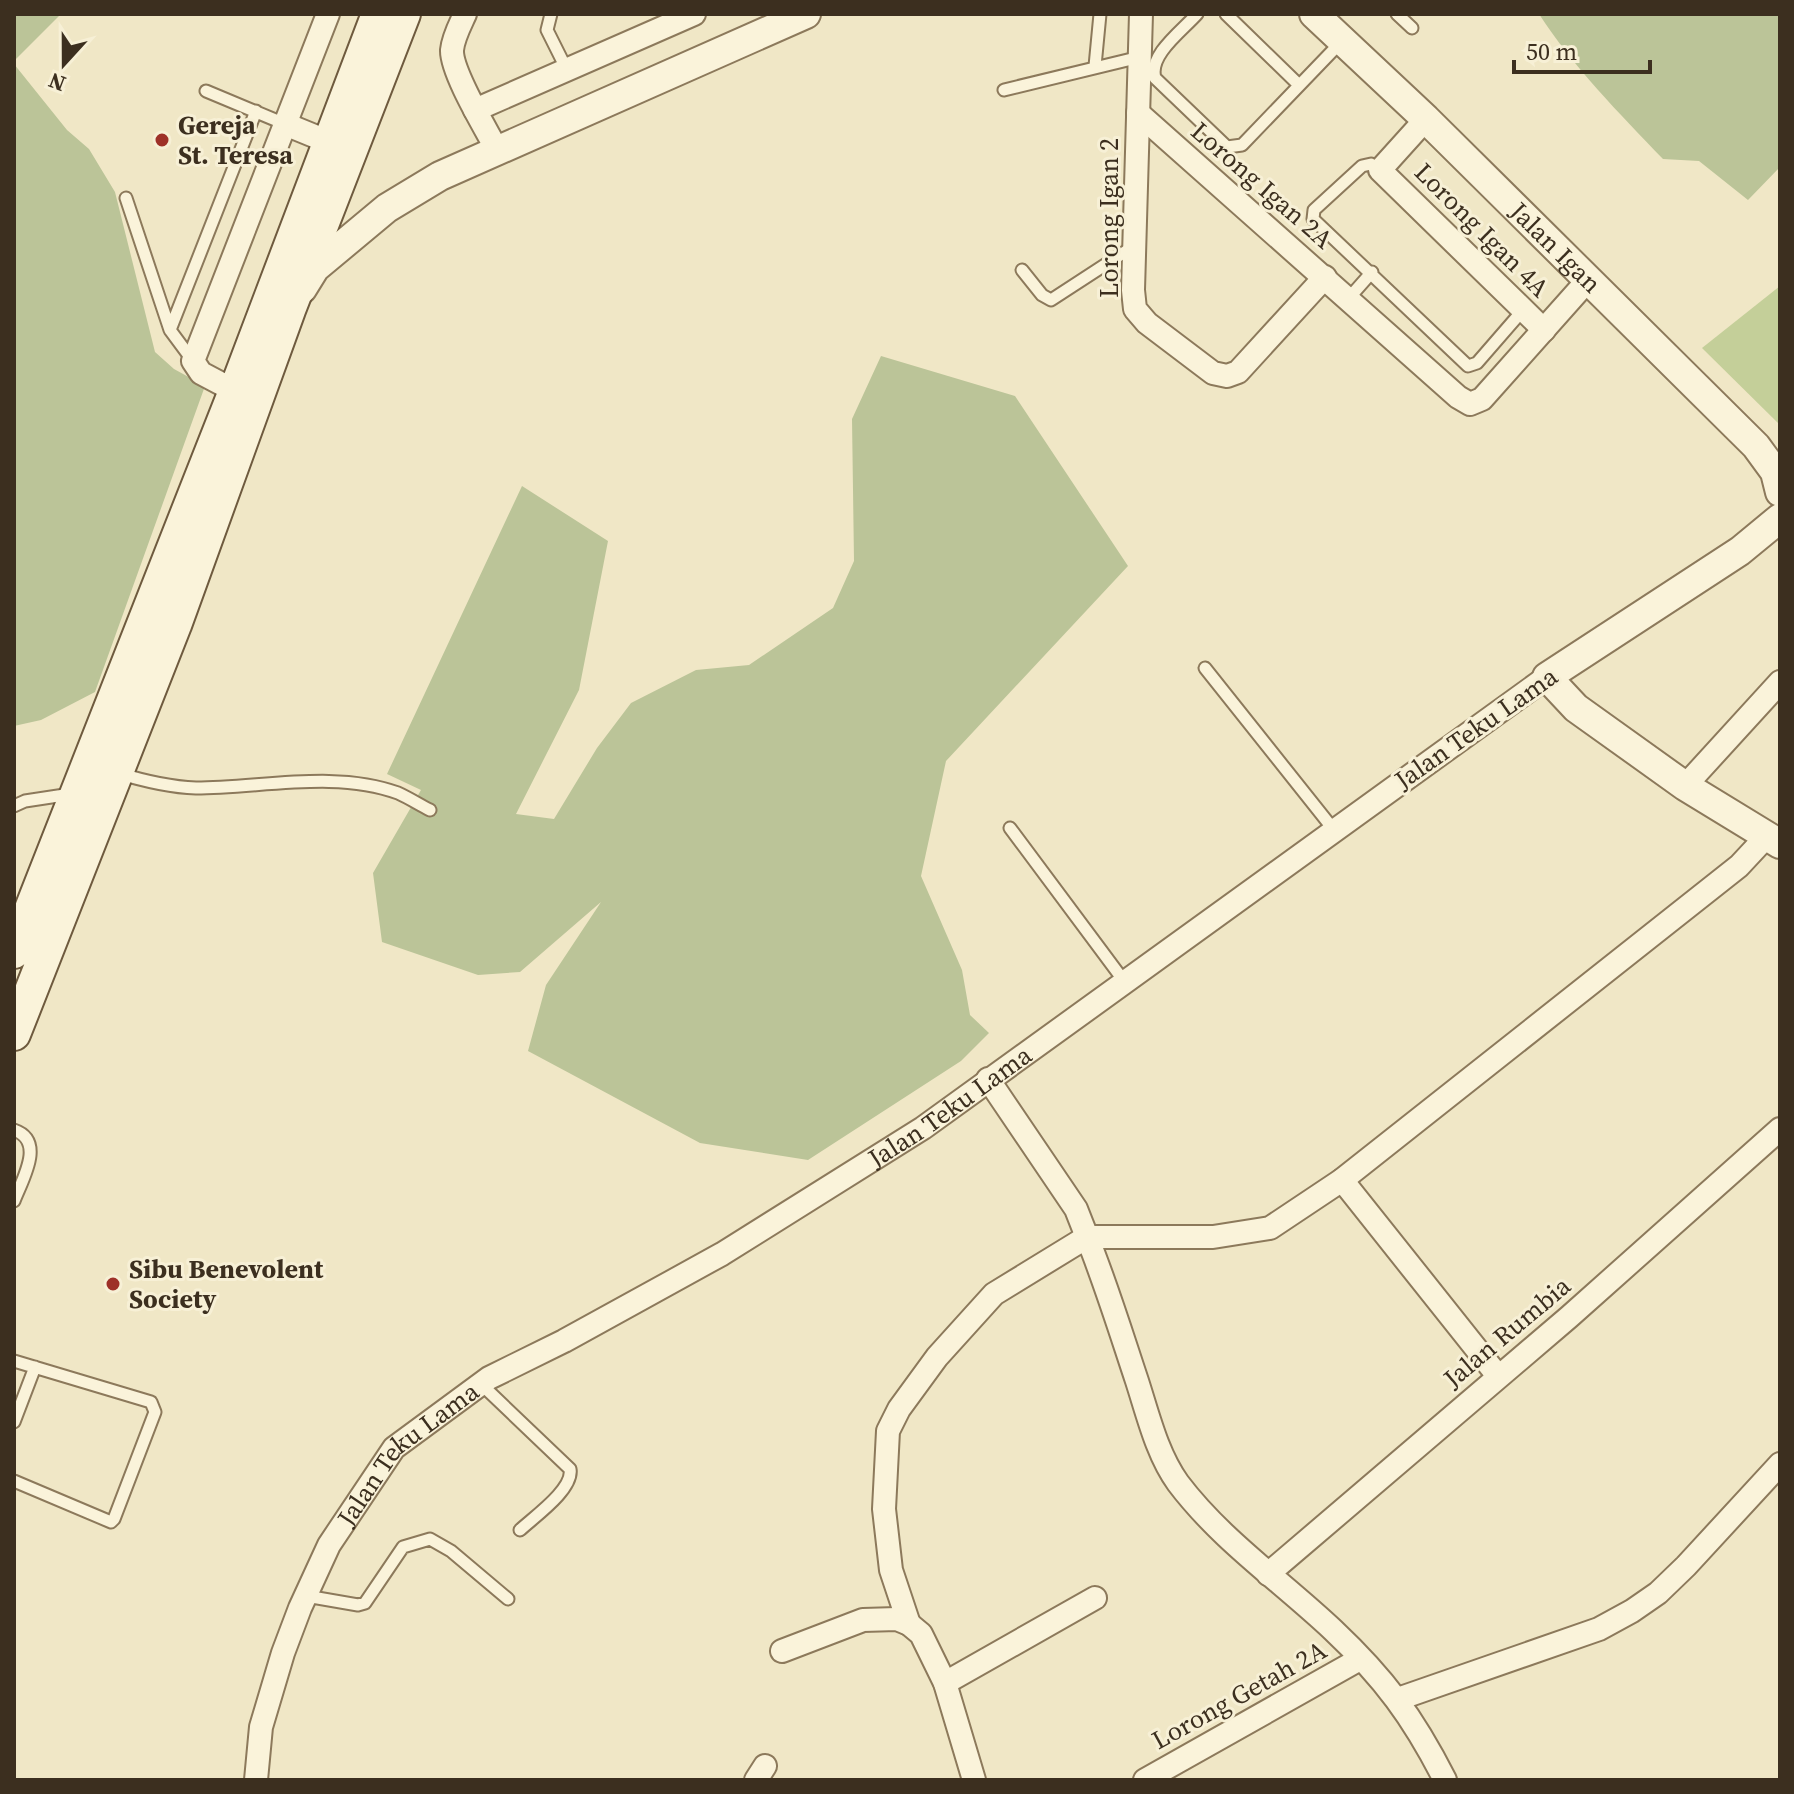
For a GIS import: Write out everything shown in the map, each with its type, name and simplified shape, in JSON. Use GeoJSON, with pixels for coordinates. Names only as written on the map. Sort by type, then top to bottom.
{"type":"FeatureCollection","features":[{"type":"Feature","properties":{"kind":"main road"},"geometry":{"type":"LineString","coordinates":[[14,952],[235,391],[378,14]]}},
{"type":"Feature","properties":{"kind":"main road"},"geometry":{"type":"LineString","coordinates":[[14,1034],[175,625],[289,310],[404,14]]}},
{"type":"Feature","properties":{"kind":"street"},"geometry":{"type":"LineString","coordinates":[[235,391],[201,373],[193,361],[328,14]]}},
{"type":"Feature","properties":{"kind":"street"},"geometry":{"type":"LineString","coordinates":[[465,14],[454,42],[454,61],[475,110],[497,150]]}},
{"type":"Feature","properties":{"kind":"street"},"geometry":{"type":"LineString","coordinates":[[475,110],[694,14]]}},
{"type":"Feature","properties":{"kind":"street"},"geometry":{"type":"LineString","coordinates":[[289,310],[315,268],[387,208],[440,176],[764,22],[806,14]]}},
{"type":"Feature","properties":{"kind":"street","name":"Lorong Igan 2"},"geometry":{"type":"LineString","coordinates":[[1141,14],[1135,309],[1147,323],[1213,373],[1227,376],[1238,372],[1325,277]]}},
{"type":"Feature","properties":{"kind":"street","name":"Jalan Igan"},"geometry":{"type":"LineString","coordinates":[[1314,14],[1339,27],[1590,260],[1780,448]]}},
{"type":"Feature","properties":{"kind":"street","name":"Jalan Igan"},"geometry":{"type":"LineString","coordinates":[[1339,27],[1426,119],[1756,446],[1775,472],[1780,492]]}},
{"type":"Feature","properties":{"kind":"street","name":"Lorong Igan 2A"},"geometry":{"type":"LineString","coordinates":[[1138,113],[1458,397],[1470,404],[1482,399],[1544,330]]}},
{"type":"Feature","properties":{"kind":"street"},"geometry":{"type":"LineString","coordinates":[[1380,170],[1426,119]]}},
{"type":"Feature","properties":{"kind":"street"},"geometry":{"type":"LineString","coordinates":[[285,124],[329,142]]}},
{"type":"Feature","properties":{"kind":"street","name":"Lorong Igan 4A"},"geometry":{"type":"LineString","coordinates":[[1380,170],[1544,330]]}},
{"type":"Feature","properties":{"kind":"street"},"geometry":{"type":"LineString","coordinates":[[1544,330],[1588,280]]}},
{"type":"Feature","properties":{"kind":"street","name":"Jalan Teku Lama"},"geometry":{"type":"LineString","coordinates":[[256,1780],[261,1727],[283,1653],[306,1596],[329,1545],[394,1448],[481,1384],[722,1254],[923,1128],[1547,677],[1740,551],[1780,518]]}},
{"type":"Feature","properties":{"kind":"street"},"geometry":{"type":"LineString","coordinates":[[909,1624],[891,1570],[886,1525],[888,1431],[899,1409],[937,1357],[994,1294],[1087,1237],[1213,1237],[1270,1228],[1342,1180],[1773,841],[1685,786],[1576,708],[1547,677]]}},
{"type":"Feature","properties":{"kind":"street"},"geometry":{"type":"LineString","coordinates":[[1685,786],[1780,682]]}},
{"type":"Feature","properties":{"kind":"street"},"geometry":{"type":"LineString","coordinates":[[988,1079],[1076,1209],[1109,1294],[1153,1433],[1176,1479],[1202,1513],[1333,1630],[1398,1699],[1425,1740],[1445,1780]]}},
{"type":"Feature","properties":{"kind":"street","name":"Jalan Rumbia"},"geometry":{"type":"LineString","coordinates":[[1268,1574],[1569,1317],[1780,1129]]}},
{"type":"Feature","properties":{"kind":"street"},"geometry":{"type":"LineString","coordinates":[[1342,1180],[1498,1376]]}},
{"type":"Feature","properties":{"kind":"street"},"geometry":{"type":"LineString","coordinates":[[1398,1699],[1599,1629],[1632,1611],[1658,1593],[1686,1566],[1780,1464]]}},
{"type":"Feature","properties":{"kind":"street"},"geometry":{"type":"LineString","coordinates":[[945,1683],[1095,1598]]}},
{"type":"Feature","properties":{"kind":"street"},"geometry":{"type":"LineString","coordinates":[[782,1651],[863,1620],[897,1619],[909,1624],[921,1634],[945,1683],[970,1779]]}},
{"type":"Feature","properties":{"kind":"street","name":"Lorong Getah 2A"},"geometry":{"type":"LineString","coordinates":[[1145,1780],[1360,1659]]}},
{"type":"Feature","properties":{"kind":"lane"},"geometry":{"type":"LineString","coordinates":[[551,14],[547,30],[567,70]]}},
{"type":"Feature","properties":{"kind":"lane"},"geometry":{"type":"LineString","coordinates":[[1095,66],[1100,14]]}},
{"type":"Feature","properties":{"kind":"lane"},"geometry":{"type":"LineString","coordinates":[[1197,14],[1158,57],[1153,73],[1227,147],[1242,145],[1299,85],[1339,27]]}},
{"type":"Feature","properties":{"kind":"lane"},"geometry":{"type":"LineString","coordinates":[[1226,14],[1299,85]]}},
{"type":"Feature","properties":{"kind":"lane"},"geometry":{"type":"LineString","coordinates":[[1397,14],[1412,28]]}},
{"type":"Feature","properties":{"kind":"lane"},"geometry":{"type":"LineString","coordinates":[[1004,90],[1140,57]]}},
{"type":"Feature","properties":{"kind":"lane"},"geometry":{"type":"LineString","coordinates":[[206,91],[285,124]]}},
{"type":"Feature","properties":{"kind":"lane"},"geometry":{"type":"LineString","coordinates":[[170,330],[256,111]]}},
{"type":"Feature","properties":{"kind":"lane"},"geometry":{"type":"LineString","coordinates":[[1380,170],[1371,164],[1362,166],[1314,210],[1313,219],[1468,366],[1477,363],[1523,310]]}},
{"type":"Feature","properties":{"kind":"lane"},"geometry":{"type":"LineString","coordinates":[[126,198],[170,330],[193,361]]}},
{"type":"Feature","properties":{"kind":"lane"},"geometry":{"type":"LineString","coordinates":[[1022,270],[1042,295],[1051,300],[1134,246]]}},
{"type":"Feature","properties":{"kind":"lane"},"geometry":{"type":"LineString","coordinates":[[1349,298],[1372,272]]}},
{"type":"Feature","properties":{"kind":"lane"},"geometry":{"type":"LineString","coordinates":[[1205,668],[1334,830]]}},
{"type":"Feature","properties":{"kind":"lane"},"geometry":{"type":"LineString","coordinates":[[117,773],[154,784],[196,788],[296,781],[357,785],[397,793],[430,810]]}},
{"type":"Feature","properties":{"kind":"lane"},"geometry":{"type":"LineString","coordinates":[[14,806],[25,801],[75,793]]}},
{"type":"Feature","properties":{"kind":"lane"},"geometry":{"type":"LineString","coordinates":[[1010,828],[1124,981]]}},
{"type":"Feature","properties":{"kind":"lane"},"geometry":{"type":"LineString","coordinates":[[14,1130],[29,1141],[32,1152],[14,1201]]}},
{"type":"Feature","properties":{"kind":"lane"},"geometry":{"type":"LineString","coordinates":[[14,1361],[151,1402],[155,1412],[111,1522],[14,1481]]}},
{"type":"Feature","properties":{"kind":"lane"},"geometry":{"type":"LineString","coordinates":[[14,1422],[35,1367]]}},
{"type":"Feature","properties":{"kind":"lane"},"geometry":{"type":"LineString","coordinates":[[481,1384],[570,1469],[572,1476],[566,1488],[520,1530]]}},
{"type":"Feature","properties":{"kind":"lane"},"geometry":{"type":"LineString","coordinates":[[306,1596],[358,1605],[365,1603],[403,1547],[430,1539],[451,1551],[508,1599]]}},
{"type":"Feature","properties":{"kind":"green space"},"geometry":{"type":"Polygon","coordinates":[[[14,14],[61,14],[14,61],[14,14]]]}},
{"type":"Feature","properties":{"kind":"green space"},"geometry":{"type":"Polygon","coordinates":[[[1539,14],[1780,14],[1780,167],[1748,200],[1699,161],[1663,159],[1582,71],[1539,14]]]}},
{"type":"Feature","properties":{"kind":"green space"},"geometry":{"type":"Polygon","coordinates":[[[14,64],[67,130],[89,149],[115,192],[155,352],[174,369],[205,386],[95,692],[41,720],[14,726],[14,64]]]}},
{"type":"Feature","properties":{"kind":"green space"},"geometry":{"type":"Polygon","coordinates":[[[1780,286],[1780,425],[1702,348],[1780,286]]]}},
{"type":"Feature","properties":{"kind":"green space"},"geometry":{"type":"Polygon","coordinates":[[[881,356],[1015,396],[1128,566],[946,761],[921,876],[962,970],[970,1015],[989,1033],[961,1061],[808,1160],[700,1143],[528,1051],[546,985],[601,902],[520,972],[478,975],[382,942],[373,873],[421,790],[387,774],[522,486],[608,541],[579,690],[516,814],[554,819],[597,748],[631,703],[696,670],[749,665],[833,608],[854,561],[852,419],[881,356]]]}},
{"type":"Feature","properties":{"kind":"place","name":"Gereja St. Teresa"},"geometry":{"type":"Point","coordinates":[162,140]}},
{"type":"Feature","properties":{"kind":"place","name":"Sibu Benevolent Society"},"geometry":{"type":"Point","coordinates":[113,1284]}}]}
